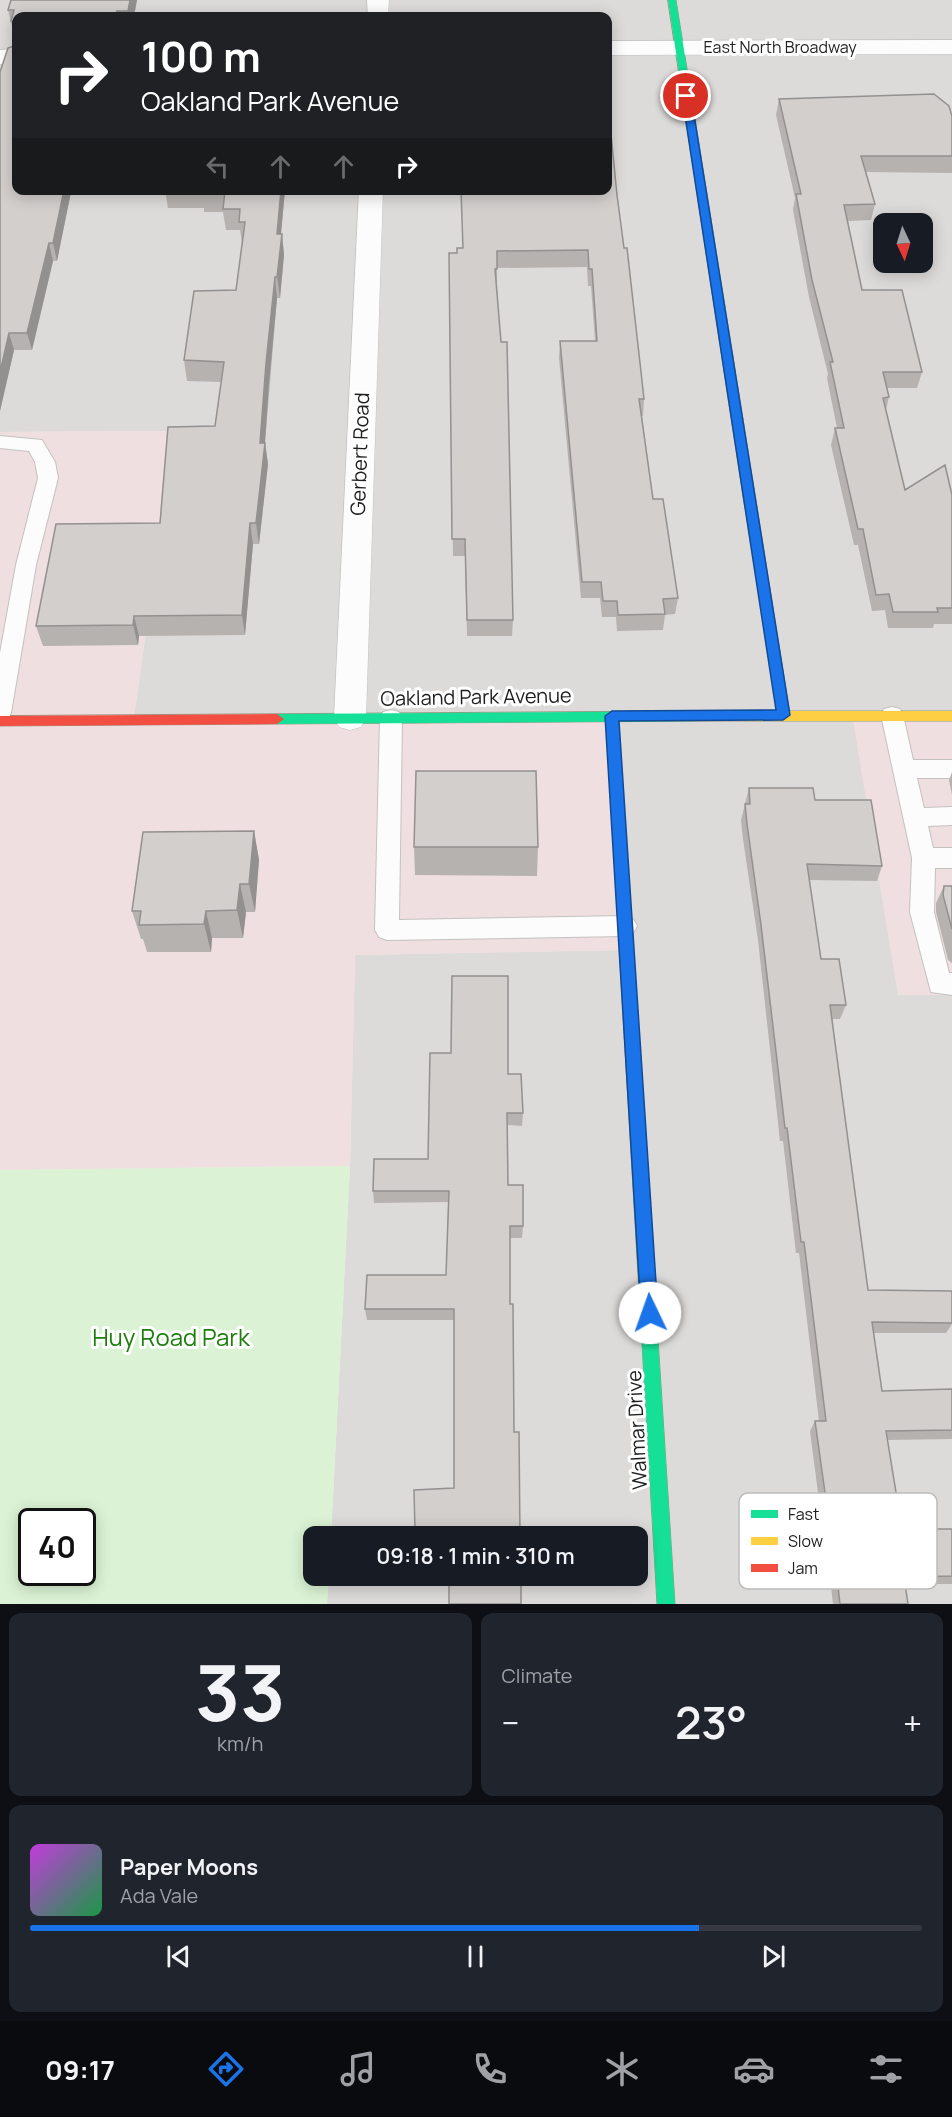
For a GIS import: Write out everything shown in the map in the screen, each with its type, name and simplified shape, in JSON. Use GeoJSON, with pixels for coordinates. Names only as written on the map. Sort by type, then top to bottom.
{"type":"FeatureCollection","features":[{"type":"Feature","properties":{"kind":"street"},"geometry":{"type":"LineString","coordinates":[[672,0],[783,715]]}},
{"type":"Feature","properties":{"kind":"street","name":"East North Broadway"},"geometry":{"type":"LineString","coordinates":[[612,48],[952,47]]}},
{"type":"Feature","properties":{"kind":"street","name":"Gerbert Road"},"geometry":{"type":"LineString","coordinates":[[350,718],[371,195]]}},
{"type":"Feature","properties":{"kind":"street","name":"Oakland Park Avenue"},"geometry":{"type":"LineString","coordinates":[[0,722],[612,716],[952,716]]}},
{"type":"Feature","properties":{"kind":"street","name":"Walmar Drive"},"geometry":{"type":"LineString","coordinates":[[612,716],[666,1604]]}},
{"type":"Feature","properties":{"kind":"lane"},"geometry":{"type":"LineString","coordinates":[[0,442],[34,445],[45,462],[48,478],[26,565],[0,713]]}},
{"type":"Feature","properties":{"kind":"lane"},"geometry":{"type":"LineString","coordinates":[[892,715],[924,858],[922,912],[940,984],[952,984]]}},
{"type":"Feature","properties":{"kind":"lane"},"geometry":{"type":"LineString","coordinates":[[391,718],[387,930],[625,926]]}},
{"type":"Feature","properties":{"kind":"lane"},"geometry":{"type":"LineString","coordinates":[[904,769],[952,769]]}},
{"type":"Feature","properties":{"kind":"lane"},"geometry":{"type":"LineString","coordinates":[[915,817],[952,816]]}},
{"type":"Feature","properties":{"kind":"lane"},"geometry":{"type":"LineString","coordinates":[[924,858],[952,858]]}},
{"type":"Feature","properties":{"kind":"shaded area"},"geometry":{"type":"Polygon","coordinates":[[[0,0],[952,0],[952,1604],[327,1604],[328,1586],[648,1586],[648,1526],[332,1526],[350,1166],[355,955],[624,950],[133,724],[174,431],[0,432],[0,0]]]}},
{"type":"Feature","properties":{"kind":"shaded area"},"geometry":{"type":"Polygon","coordinates":[[[174,431],[133,724],[613,721],[624,950],[355,955],[350,1166],[0,1170],[0,432],[174,431]]]}},
{"type":"Feature","properties":{"kind":"shaded area"},"geometry":{"type":"Polygon","coordinates":[[[853,720],[952,720],[952,995],[898,995],[853,720]]]}},
{"type":"Feature","properties":{"kind":"green space","name":"Huy Road Park"},"geometry":{"type":"Polygon","coordinates":[[[350,1166],[332,1526],[303,1526],[303,1586],[328,1586],[327,1604],[0,1604],[0,1170],[350,1166]]]}},
{"type":"Feature","properties":{"kind":"building"},"geometry":{"type":"Polygon","coordinates":[[[11,0],[130,0],[128,11],[116,12],[13,12],[14,10],[8,10],[11,0]]]}},
{"type":"Feature","properties":{"kind":"building"},"geometry":{"type":"Polygon","coordinates":[[[12,47],[12,195],[63,195],[53,243],[49,243],[27,333],[9,333],[0,372],[0,72],[8,48],[12,47]]]}},
{"type":"Feature","properties":{"kind":"building"},"geometry":{"type":"Polygon","coordinates":[[[934,94],[949,106],[952,116],[952,156],[861,156],[875,204],[844,205],[862,290],[902,290],[922,372],[883,372],[889,397],[883,398],[905,490],[945,465],[952,495],[952,608],[937,608],[938,612],[893,612],[889,594],[876,595],[863,529],[858,529],[835,428],[844,428],[830,362],[833,362],[812,280],[796,194],[801,194],[779,99],[934,94]]]}},
{"type":"Feature","properties":{"kind":"building"},"geometry":{"type":"Polygon","coordinates":[[[612,144],[624,248],[627,248],[644,399],[639,399],[653,499],[663,499],[678,598],[663,599],[665,614],[618,615],[617,601],[603,601],[601,582],[582,582],[560,341],[597,341],[592,269],[589,269],[588,250],[497,251],[497,269],[495,269],[501,342],[507,342],[513,620],[467,620],[465,539],[452,539],[449,253],[457,253],[457,248],[463,248],[461,195],[612,195],[612,144]]]}},
{"type":"Feature","properties":{"kind":"building"},"geometry":{"type":"Polygon","coordinates":[[[225,195],[281,195],[277,234],[282,234],[277,277],[275,277],[260,443],[265,443],[256,523],[250,523],[242,615],[134,616],[133,625],[36,626],[56,524],[160,523],[168,427],[215,426],[224,362],[184,360],[194,291],[236,290],[245,222],[239,222],[240,209],[223,209],[225,195]]]}},
{"type":"Feature","properties":{"kind":"building"},"geometry":{"type":"Polygon","coordinates":[[[416,771],[536,771],[538,847],[414,847],[416,771]]]}},
{"type":"Feature","properties":{"kind":"building"},"geometry":{"type":"Polygon","coordinates":[[[749,788],[813,788],[815,800],[871,800],[882,866],[807,864],[821,959],[839,959],[846,1005],[830,1005],[868,1290],[952,1291],[952,1323],[872,1322],[882,1391],[952,1389],[952,1430],[886,1431],[896,1493],[825,1493],[815,1421],[826,1421],[804,1242],[801,1242],[787,1128],[785,1128],[747,824],[745,804],[750,804],[749,788]]]}},
{"type":"Feature","properties":{"kind":"building"},"geometry":{"type":"Polygon","coordinates":[[[254,831],[249,884],[240,884],[237,910],[206,911],[204,924],[139,925],[141,911],[132,911],[143,832],[254,831]]]}},
{"type":"Feature","properties":{"kind":"building"},"geometry":{"type":"Polygon","coordinates":[[[944,886],[952,886],[952,929],[943,895],[944,886]]]}},
{"type":"Feature","properties":{"kind":"building"},"geometry":{"type":"Polygon","coordinates":[[[452,976],[508,976],[508,1074],[521,1074],[523,1113],[507,1113],[508,1185],[523,1185],[523,1226],[510,1226],[514,1432],[519,1432],[520,1526],[415,1526],[414,1490],[454,1488],[454,1309],[365,1309],[367,1275],[446,1275],[449,1191],[373,1191],[374,1159],[428,1159],[430,1053],[451,1053],[452,976]]]}},
{"type":"Feature","properties":{"kind":"building"},"geometry":{"type":"Polygon","coordinates":[[[937,1529],[952,1529],[952,1576],[937,1576],[937,1529]]]}},
{"type":"Feature","properties":{"kind":"building"},"geometry":{"type":"Polygon","coordinates":[[[449,1586],[521,1586],[521,1604],[449,1604],[449,1586]]]}},
{"type":"Feature","properties":{"kind":"building"},"geometry":{"type":"Polygon","coordinates":[[[838,1589],[906,1589],[908,1604],[840,1604],[838,1589]]]}},
{"type":"Feature","properties":{"kind":"traffic: fast"},"geometry":{"type":"LineString","coordinates":[[672,0],[751,507]]}},
{"type":"Feature","properties":{"kind":"traffic: fast"},"geometry":{"type":"LineString","coordinates":[[277,719],[711,716]]}},
{"type":"Feature","properties":{"kind":"traffic: fast"},"geometry":{"type":"LineString","coordinates":[[628,980],[666,1604]]}},
{"type":"Feature","properties":{"kind":"traffic: slow"},"geometry":{"type":"LineString","coordinates":[[711,716],[952,716]]}},
{"type":"Feature","properties":{"kind":"traffic: jam"},"geometry":{"type":"LineString","coordinates":[[751,507],[784,715]]}},
{"type":"Feature","properties":{"kind":"traffic: jam"},"geometry":{"type":"LineString","coordinates":[[612,716],[628,980]]}},
{"type":"Feature","properties":{"kind":"traffic: jam"},"geometry":{"type":"LineString","coordinates":[[0,721],[277,719]]}},
{"type":"Feature","properties":{"kind":"route"},"geometry":{"type":"LineString","coordinates":[[650,1313],[612,716],[783,715],[686,96]]}}]}
